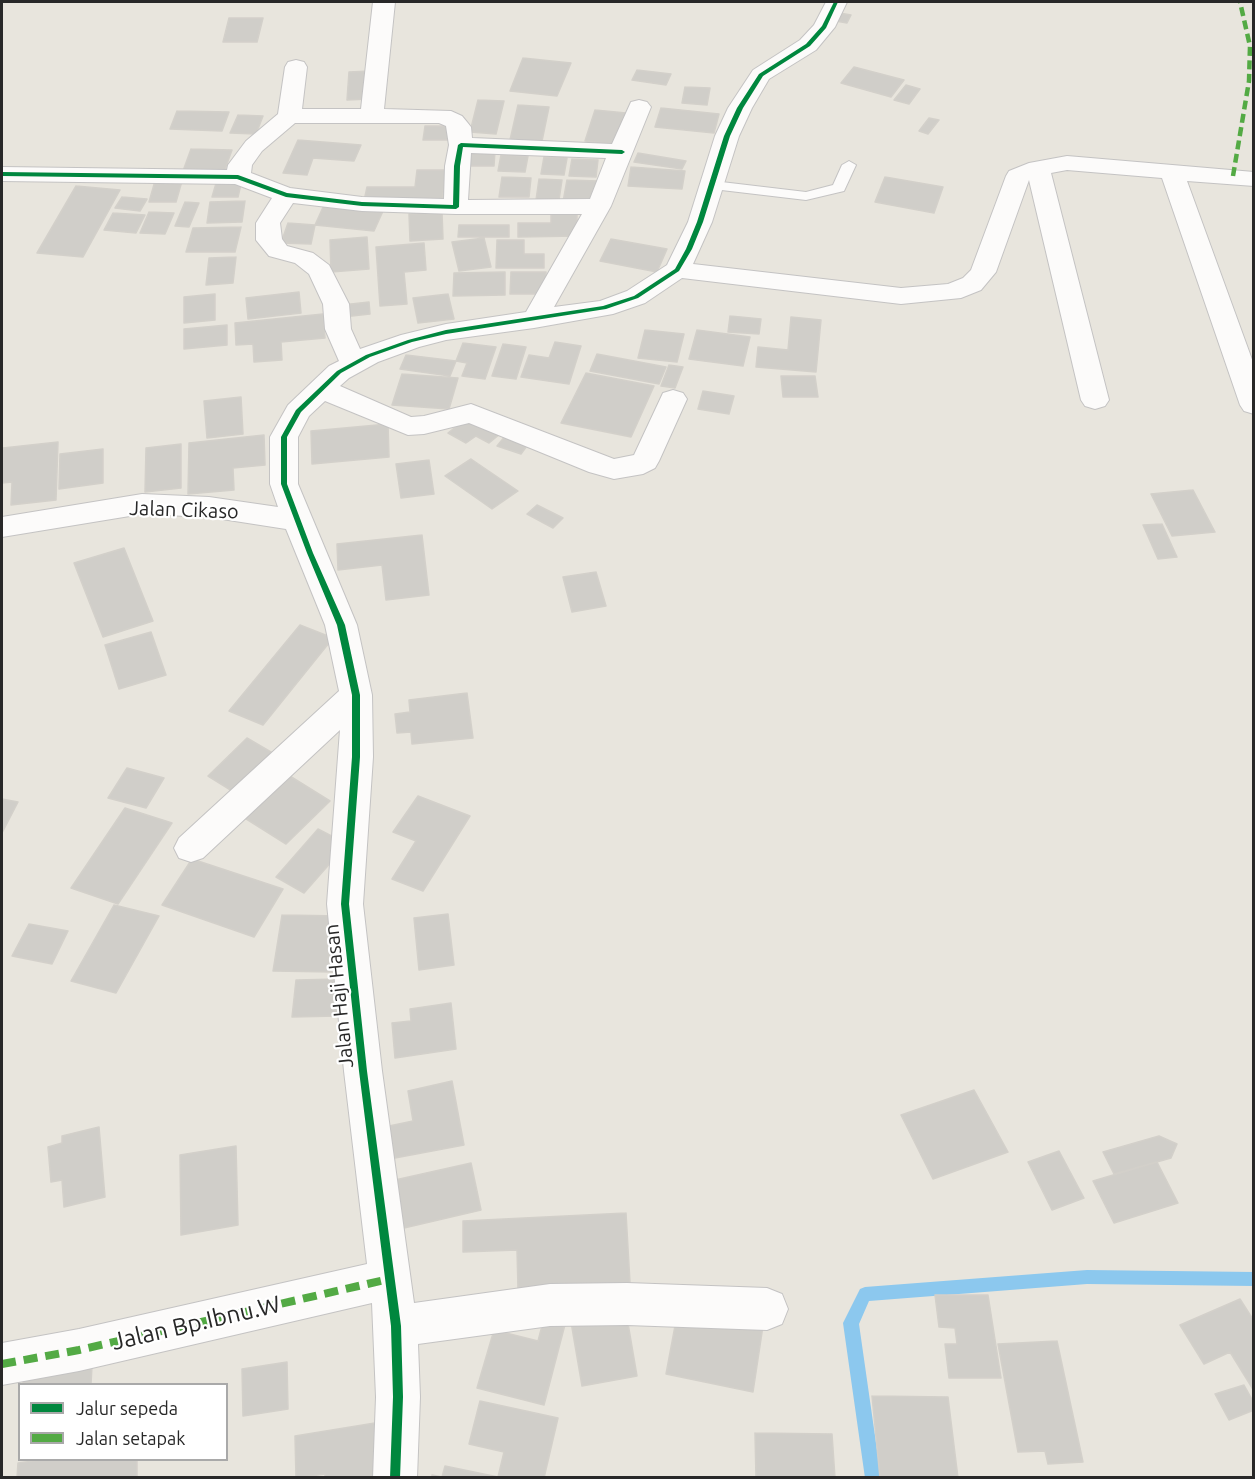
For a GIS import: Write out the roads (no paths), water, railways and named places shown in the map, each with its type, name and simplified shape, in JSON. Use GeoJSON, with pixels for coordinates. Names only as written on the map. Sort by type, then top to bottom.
{"type":"FeatureCollection","features":[{"type":"Feature","properties":{"kind":"street"},"geometry":{"type":"LineString","coordinates":[[372,115],[384,2]]}},
{"type":"Feature","properties":{"kind":"street"},"geometry":{"type":"LineString","coordinates":[[836,2],[824,27],[808,45],[761,75],[740,108],[727,136],[713,185],[689,249],[676,270],[901,296],[952,292],[972,284],[983,272],[1018,176],[1038,168],[1067,163],[1254,179]]}},
{"type":"Feature","properties":{"kind":"street"},"geometry":{"type":"LineString","coordinates":[[289,117],[296,67]]}},
{"type":"Feature","properties":{"kind":"street"},"geometry":{"type":"LineString","coordinates":[[534,320],[600,206],[639,107]]}},
{"type":"Feature","properties":{"kind":"street"},"geometry":{"type":"LineString","coordinates":[[238,177],[240,165],[254,146],[289,117],[443,116],[454,121],[459,127],[461,145],[457,166],[456,207]]}},
{"type":"Feature","properties":{"kind":"street"},"geometry":{"type":"LineString","coordinates":[[461,145],[622,152]]}},
{"type":"Feature","properties":{"kind":"street"},"geometry":{"type":"LineString","coordinates":[[1038,168],[1095,400]]}},
{"type":"Feature","properties":{"kind":"street"},"geometry":{"type":"LineString","coordinates":[[1172,171],[1254,405]]}},
{"type":"Feature","properties":{"kind":"street"},"geometry":{"type":"LineString","coordinates":[[2,174],[238,177],[286,195],[362,204],[456,207],[600,206]]}},
{"type":"Feature","properties":{"kind":"street"},"geometry":{"type":"LineString","coordinates":[[286,195],[268,223],[269,240],[278,251],[304,258],[320,270],[336,304],[338,328],[353,363]]}},
{"type":"Feature","properties":{"kind":"street","name":"Jalan Haji Hasan"},"geometry":{"type":"LineString","coordinates":[[394,1478],[398,1397],[396,1326],[345,904],[356,757],[356,694],[341,626],[296,520],[284,484],[284,437],[298,411],[353,363],[410,341],[437,334],[603,308],[636,297],[676,270]]}},
{"type":"Feature","properties":{"kind":"street"},"geometry":{"type":"LineString","coordinates":[[322,388],[408,426],[424,425],[471,413],[614,469],[633,467],[645,461],[673,399]]}},
{"type":"Feature","properties":{"kind":"street","name":"Jalan Cikaso"},"geometry":{"type":"LineString","coordinates":[[2,527],[142,504],[209,507],[296,520]]}},
{"type":"Feature","properties":{"kind":"street"},"geometry":{"type":"LineString","coordinates":[[191,849],[356,694]]}},
{"type":"Feature","properties":{"kind":"street","name":"Jalan Bp.Ibnu.W"},"geometry":{"type":"LineString","coordinates":[[2,1364],[79,1350],[389,1279]]}},
{"type":"Feature","properties":{"kind":"street"},"geometry":{"type":"LineString","coordinates":[[396,1326],[550,1305],[627,1304],[767,1309]]}},
{"type":"Feature","properties":{"kind":"lane"},"geometry":{"type":"LineString","coordinates":[[713,185],[806,196],[839,188],[849,165]]}},
{"type":"Feature","properties":{"kind":"waterway"},"geometry":{"type":"LineString","coordinates":[[873,1478],[851,1323],[865,1294],[1087,1277],[1254,1279]]}}]}
